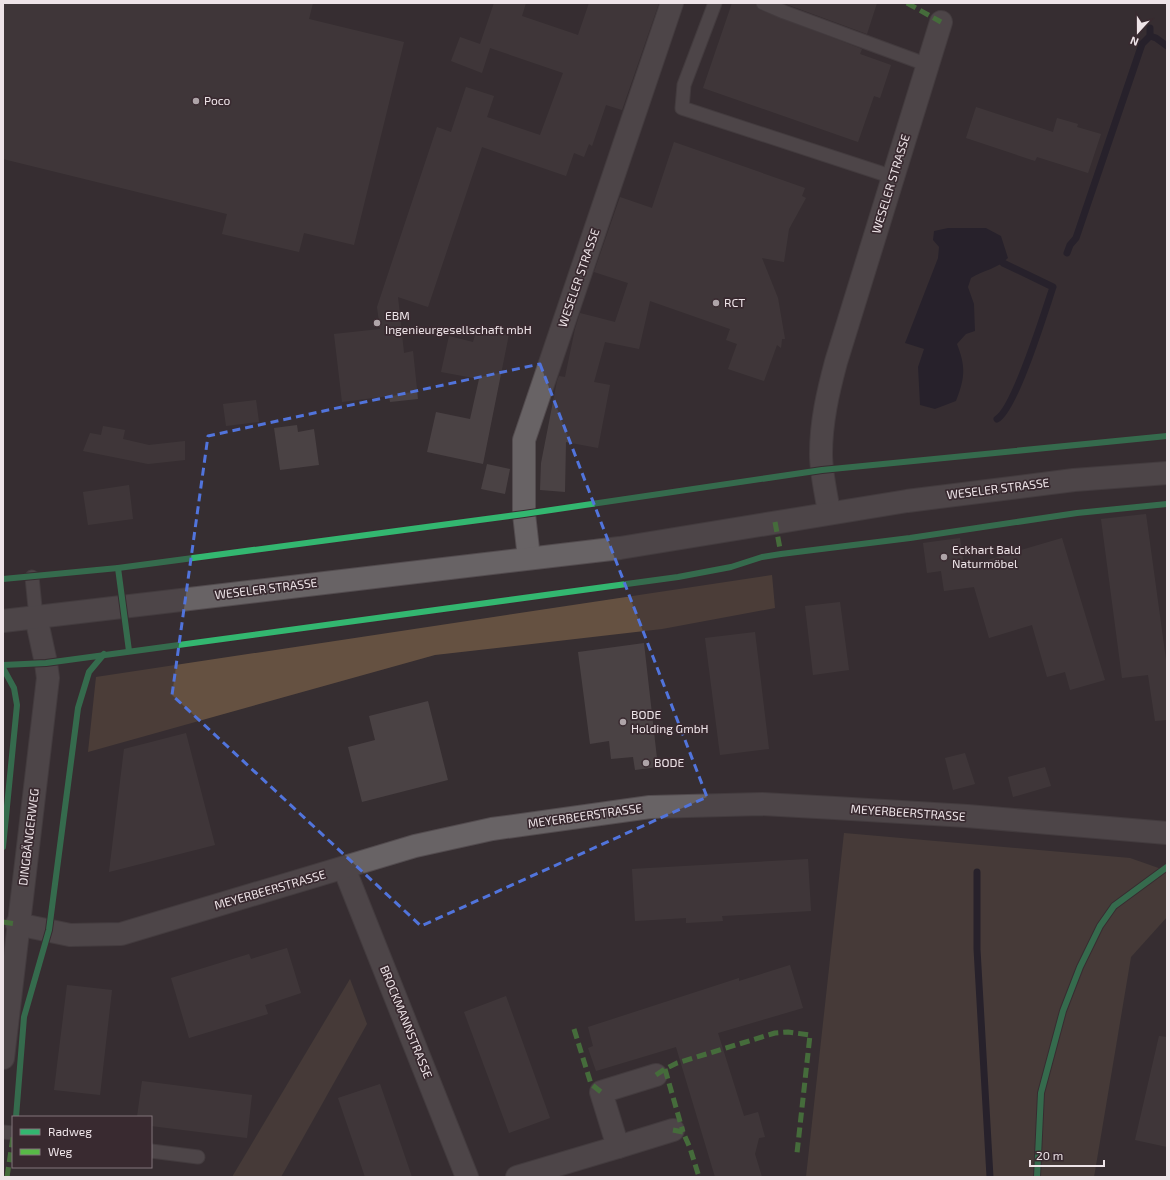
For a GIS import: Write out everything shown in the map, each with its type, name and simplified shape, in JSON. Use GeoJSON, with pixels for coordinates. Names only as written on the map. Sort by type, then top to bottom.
{"type":"FeatureCollection","features":[{"type":"Feature","properties":{"kind":"street","name":"WESELER STRASSE"},"geometry":{"type":"LineString","coordinates":[[529,558],[524,514],[524,440],[672,3]]}},
{"type":"Feature","properties":{"kind":"street","name":"WESELER STRASSE"},"geometry":{"type":"LineString","coordinates":[[829,512],[822,470],[821,453],[828,391],[941,22]]}},
{"type":"Feature","properties":{"kind":"street","name":"WESELER STRASSE"},"geometry":{"type":"LineString","coordinates":[[3,622],[620,548],[829,512],[1074,480],[1167,474]]}},
{"type":"Feature","properties":{"kind":"street","name":"DINGBÄNGERWEG"},"geometry":{"type":"LineString","coordinates":[[3,1058],[17,924],[28,853],[48,678],[36,618]]}},
{"type":"Feature","properties":{"kind":"street","name":"MEYERBEERSTRASSE"},"geometry":{"type":"LineString","coordinates":[[17,924],[70,934],[121,934],[415,846],[492,829],[650,807],[762,804],[820,807],[967,816],[1167,834]]}},
{"type":"Feature","properties":{"kind":"street","name":"BROCKMANNSTRASSE"},"geometry":{"type":"LineString","coordinates":[[344,868],[467,1177]]}},
{"type":"Feature","properties":{"kind":"street"},"geometry":{"type":"LineString","coordinates":[[618,1147],[601,1092],[656,1075]]}},
{"type":"Feature","properties":{"kind":"street"},"geometry":{"type":"LineString","coordinates":[[517,1177],[674,1130]]}},
{"type":"Feature","properties":{"kind":"lane"},"geometry":{"type":"LineString","coordinates":[[715,3],[684,85],[682,108],[893,177]]}},
{"type":"Feature","properties":{"kind":"lane"},"geometry":{"type":"LineString","coordinates":[[763,3],[791,15],[928,65]]}},
{"type":"Feature","properties":{"kind":"lane"},"geometry":{"type":"LineString","coordinates":[[32,577],[36,618]]}},
{"type":"Feature","properties":{"kind":"lane"},"geometry":{"type":"LineString","coordinates":[[152,1151],[198,1157]]}},
{"type":"Feature","properties":{"kind":"highlighted area"},"geometry":{"type":"Polygon","coordinates":[[[540,364],[707,797],[421,926],[172,695],[208,436],[540,364]]]}},
{"type":"Feature","properties":{"kind":"shaded area"},"geometry":{"type":"Polygon","coordinates":[[[948,228],[986,228],[1001,236],[1008,258],[999,265],[971,278],[968,287],[974,304],[975,331],[966,334],[957,344],[962,359],[963,379],[956,401],[935,409],[920,405],[918,367],[924,349],[905,343],[938,258],[939,247],[933,240],[934,231],[948,228]]]}},
{"type":"Feature","properties":{"kind":"shaded area"},"geometry":{"type":"Polygon","coordinates":[[[772,575],[775,608],[662,629],[435,655],[88,752],[96,677],[772,575]]]}},
{"type":"Feature","properties":{"kind":"shaded area"},"geometry":{"type":"Polygon","coordinates":[[[844,833],[1130,858],[1167,871],[1167,917],[1131,957],[1094,1177],[806,1177],[844,833]]]}},
{"type":"Feature","properties":{"kind":"shaded area"},"geometry":{"type":"Polygon","coordinates":[[[350,979],[367,1024],[281,1177],[232,1177],[350,979]]]}},
{"type":"Feature","properties":{"kind":"building","name":"Poco"},"geometry":{"type":"Polygon","coordinates":[[[3,3],[313,3],[309,19],[404,42],[354,245],[304,233],[299,252],[222,234],[227,214],[3,159],[3,3]]]}},
{"type":"Feature","properties":{"kind":"building"},"geometry":{"type":"Polygon","coordinates":[[[494,3],[526,3],[522,16],[578,35],[589,3],[659,3],[622,110],[606,105],[592,146],[589,144],[584,157],[574,153],[566,176],[482,147],[428,307],[398,297],[404,353],[413,351],[418,399],[390,402],[389,396],[342,402],[334,334],[380,329],[377,307],[437,127],[451,132],[466,87],[494,96],[487,117],[540,135],[563,73],[490,48],[482,73],[451,61],[460,37],[480,44],[494,3]]]}},
{"type":"Feature","properties":{"kind":"building"},"geometry":{"type":"Polygon","coordinates":[[[732,3],[755,3],[760,10],[862,49],[860,54],[891,65],[880,98],[874,96],[858,142],[703,88],[732,3]]]}},
{"type":"Feature","properties":{"kind":"building"},"geometry":{"type":"Polygon","coordinates":[[[783,3],[877,3],[867,34],[783,3]]]}},
{"type":"Feature","properties":{"kind":"building"},"geometry":{"type":"Polygon","coordinates":[[[976,107],[1053,132],[1057,118],[1078,124],[1077,127],[1101,134],[1088,173],[1037,157],[1035,161],[966,138],[976,107]]]}},
{"type":"Feature","properties":{"kind":"building"},"geometry":{"type":"Polygon","coordinates":[[[674,142],[805,188],[802,196],[806,198],[789,229],[784,262],[762,258],[778,298],[785,339],[782,339],[781,348],[777,345],[764,381],[728,369],[737,344],[726,340],[730,329],[650,301],[639,349],[605,342],[594,382],[610,385],[598,448],[566,442],[565,492],[540,490],[541,463],[557,381],[559,376],[565,377],[575,329],[580,313],[615,322],[628,283],[594,272],[620,197],[652,208],[674,142]]]}},
{"type":"Feature","properties":{"kind":"building"},"geometry":{"type":"Polygon","coordinates":[[[477,328],[509,334],[483,464],[427,452],[436,412],[470,419],[479,379],[441,372],[449,336],[473,342],[477,328]]]}},
{"type":"Feature","properties":{"kind":"building"},"geometry":{"type":"Polygon","coordinates":[[[256,400],[259,422],[226,426],[223,404],[256,400]]]}},
{"type":"Feature","properties":{"kind":"building"},"geometry":{"type":"Polygon","coordinates":[[[297,425],[298,432],[314,429],[319,465],[280,470],[274,428],[297,425]]]}},
{"type":"Feature","properties":{"kind":"building"},"geometry":{"type":"Polygon","coordinates":[[[103,426],[125,430],[123,439],[149,445],[185,441],[185,460],[148,464],[83,451],[90,433],[101,435],[103,426]]]}},
{"type":"Feature","properties":{"kind":"building"},"geometry":{"type":"Polygon","coordinates":[[[487,464],[510,469],[505,494],[481,489],[487,464]]]}},
{"type":"Feature","properties":{"kind":"building"},"geometry":{"type":"Polygon","coordinates":[[[129,485],[133,519],[88,525],[83,492],[129,485]]]}},
{"type":"Feature","properties":{"kind":"building"},"geometry":{"type":"Polygon","coordinates":[[[1146,514],[1167,667],[1167,720],[1155,721],[1148,675],[1122,678],[1101,519],[1146,514]]]}},
{"type":"Feature","properties":{"kind":"building"},"geometry":{"type":"Polygon","coordinates":[[[960,538],[964,567],[1062,538],[1105,680],[1070,690],[1065,672],[1047,677],[1032,625],[989,638],[974,587],[944,591],[941,571],[927,573],[923,543],[960,538]]]}},
{"type":"Feature","properties":{"kind":"building"},"geometry":{"type":"Polygon","coordinates":[[[840,602],[849,670],[813,675],[805,606],[840,602]]]}},
{"type":"Feature","properties":{"kind":"building"},"geometry":{"type":"Polygon","coordinates":[[[755,632],[769,749],[720,755],[705,638],[755,632]]]}},
{"type":"Feature","properties":{"kind":"building"},"geometry":{"type":"Polygon","coordinates":[[[644,643],[658,767],[635,770],[633,757],[611,759],[609,741],[590,744],[578,652],[644,643]]]}},
{"type":"Feature","properties":{"kind":"building"},"geometry":{"type":"Polygon","coordinates":[[[428,701],[448,780],[362,802],[348,747],[375,740],[369,716],[428,701]]]}},
{"type":"Feature","properties":{"kind":"building"},"geometry":{"type":"Polygon","coordinates":[[[186,733],[215,845],[109,872],[124,749],[186,733]]]}},
{"type":"Feature","properties":{"kind":"building"},"geometry":{"type":"Polygon","coordinates":[[[965,753],[975,784],[953,790],[945,758],[965,753]]]}},
{"type":"Feature","properties":{"kind":"building"},"geometry":{"type":"Polygon","coordinates":[[[1045,767],[1051,786],[1013,797],[1008,777],[1045,767]]]}},
{"type":"Feature","properties":{"kind":"building"},"geometry":{"type":"Polygon","coordinates":[[[808,859],[811,911],[722,916],[723,921],[686,923],[686,918],[635,921],[632,869],[808,859]]]}},
{"type":"Feature","properties":{"kind":"building"},"geometry":{"type":"Polygon","coordinates":[[[287,948],[301,993],[265,1005],[268,1014],[189,1038],[171,978],[249,954],[251,959],[287,948]]]}},
{"type":"Feature","properties":{"kind":"building"},"geometry":{"type":"Polygon","coordinates":[[[790,965],[803,1008],[718,1033],[744,1116],[758,1112],[765,1137],[759,1138],[755,1154],[762,1177],[715,1177],[676,1047],[596,1071],[588,1048],[593,1046],[588,1027],[739,978],[739,981],[790,965]]]}},
{"type":"Feature","properties":{"kind":"building"},"geometry":{"type":"Polygon","coordinates":[[[67,985],[112,990],[100,1095],[54,1090],[67,985]]]}},
{"type":"Feature","properties":{"kind":"building"},"geometry":{"type":"Polygon","coordinates":[[[506,996],[550,1118],[509,1133],[464,1012],[506,996]]]}},
{"type":"Feature","properties":{"kind":"building"},"geometry":{"type":"Polygon","coordinates":[[[1159,1036],[1167,1037],[1167,1147],[1135,1140],[1159,1036]]]}},
{"type":"Feature","properties":{"kind":"building"},"geometry":{"type":"Polygon","coordinates":[[[142,1081],[252,1095],[247,1138],[152,1126],[152,1116],[137,1116],[142,1081]]]}},
{"type":"Feature","properties":{"kind":"building"},"geometry":{"type":"Polygon","coordinates":[[[380,1084],[412,1177],[365,1177],[338,1098],[380,1084]]]}},
{"type":"Feature","properties":{"kind":"waterway"},"geometry":{"type":"LineString","coordinates":[[1067,253],[1070,245],[1076,238],[1142,44],[1150,36],[1150,28]]}},
{"type":"Feature","properties":{"kind":"waterway"},"geometry":{"type":"LineString","coordinates":[[1150,36],[1156,38],[1167,46]]}},
{"type":"Feature","properties":{"kind":"waterway"},"geometry":{"type":"LineString","coordinates":[[997,419],[1012,398],[1021,379],[1037,337],[1053,287],[1003,263]]}},
{"type":"Feature","properties":{"kind":"waterway"},"geometry":{"type":"LineString","coordinates":[[977,872],[977,949],[990,1177]]}},
{"type":"Feature","properties":{"kind":"marked path"},"geometry":{"type":"LineString","coordinates":[[907,3],[941,22]]}},
{"type":"Feature","properties":{"kind":"marked path"},"geometry":{"type":"LineString","coordinates":[[775,522],[781,554]]}},
{"type":"Feature","properties":{"kind":"marked path"},"geometry":{"type":"LineString","coordinates":[[3,922],[17,924]]}},
{"type":"Feature","properties":{"kind":"marked path"},"geometry":{"type":"LineString","coordinates":[[574,1029],[591,1084],[601,1092]]}},
{"type":"Feature","properties":{"kind":"marked path"},"geometry":{"type":"LineString","coordinates":[[656,1075],[677,1063],[775,1033],[788,1032],[810,1035],[797,1153]]}},
{"type":"Feature","properties":{"kind":"marked path"},"geometry":{"type":"LineString","coordinates":[[665,1069],[683,1132]]}},
{"type":"Feature","properties":{"kind":"marked path"},"geometry":{"type":"LineString","coordinates":[[673,1130],[683,1132],[690,1148],[699,1177]]}},
{"type":"Feature","properties":{"kind":"marked path"},"geometry":{"type":"LineString","coordinates":[[7,1177],[12,1144]]}},
{"type":"Feature","properties":{"kind":"cycle path"},"geometry":{"type":"LineString","coordinates":[[3,579],[118,568],[524,514],[822,470],[1167,436]]}},
{"type":"Feature","properties":{"kind":"cycle path"},"geometry":{"type":"LineString","coordinates":[[3,665],[46,663],[678,577],[731,567],[762,557],[781,554],[910,538],[1077,513],[1167,504]]}},
{"type":"Feature","properties":{"kind":"cycle path"},"geometry":{"type":"LineString","coordinates":[[118,568],[129,651]]}},
{"type":"Feature","properties":{"kind":"cycle path"},"geometry":{"type":"LineString","coordinates":[[16,1116],[24,1017],[49,930],[78,708],[89,672],[104,654]]}},
{"type":"Feature","properties":{"kind":"cycle path"},"geometry":{"type":"LineString","coordinates":[[3,668],[14,688],[17,705],[3,847]]}},
{"type":"Feature","properties":{"kind":"cycle path"},"geometry":{"type":"LineString","coordinates":[[1037,1177],[1041,1093],[1063,1011],[1080,967],[1100,926],[1114,906],[1167,867]]}},
{"type":"Feature","properties":{"kind":"place","name":"Poco"},"geometry":{"type":"Point","coordinates":[196,101]}},
{"type":"Feature","properties":{"kind":"place","name":"RCT"},"geometry":{"type":"Point","coordinates":[716,303]}},
{"type":"Feature","properties":{"kind":"place","name":"EBM Ingenieurgesellschaft mbH"},"geometry":{"type":"Point","coordinates":[377,323]}},
{"type":"Feature","properties":{"kind":"place","name":"Eckhart Bald Naturmöbel"},"geometry":{"type":"Point","coordinates":[944,557]}},
{"type":"Feature","properties":{"kind":"place","name":"BODE Holding GmbH"},"geometry":{"type":"Point","coordinates":[623,722]}},
{"type":"Feature","properties":{"kind":"place","name":"BODE"},"geometry":{"type":"Point","coordinates":[646,763]}}]}
